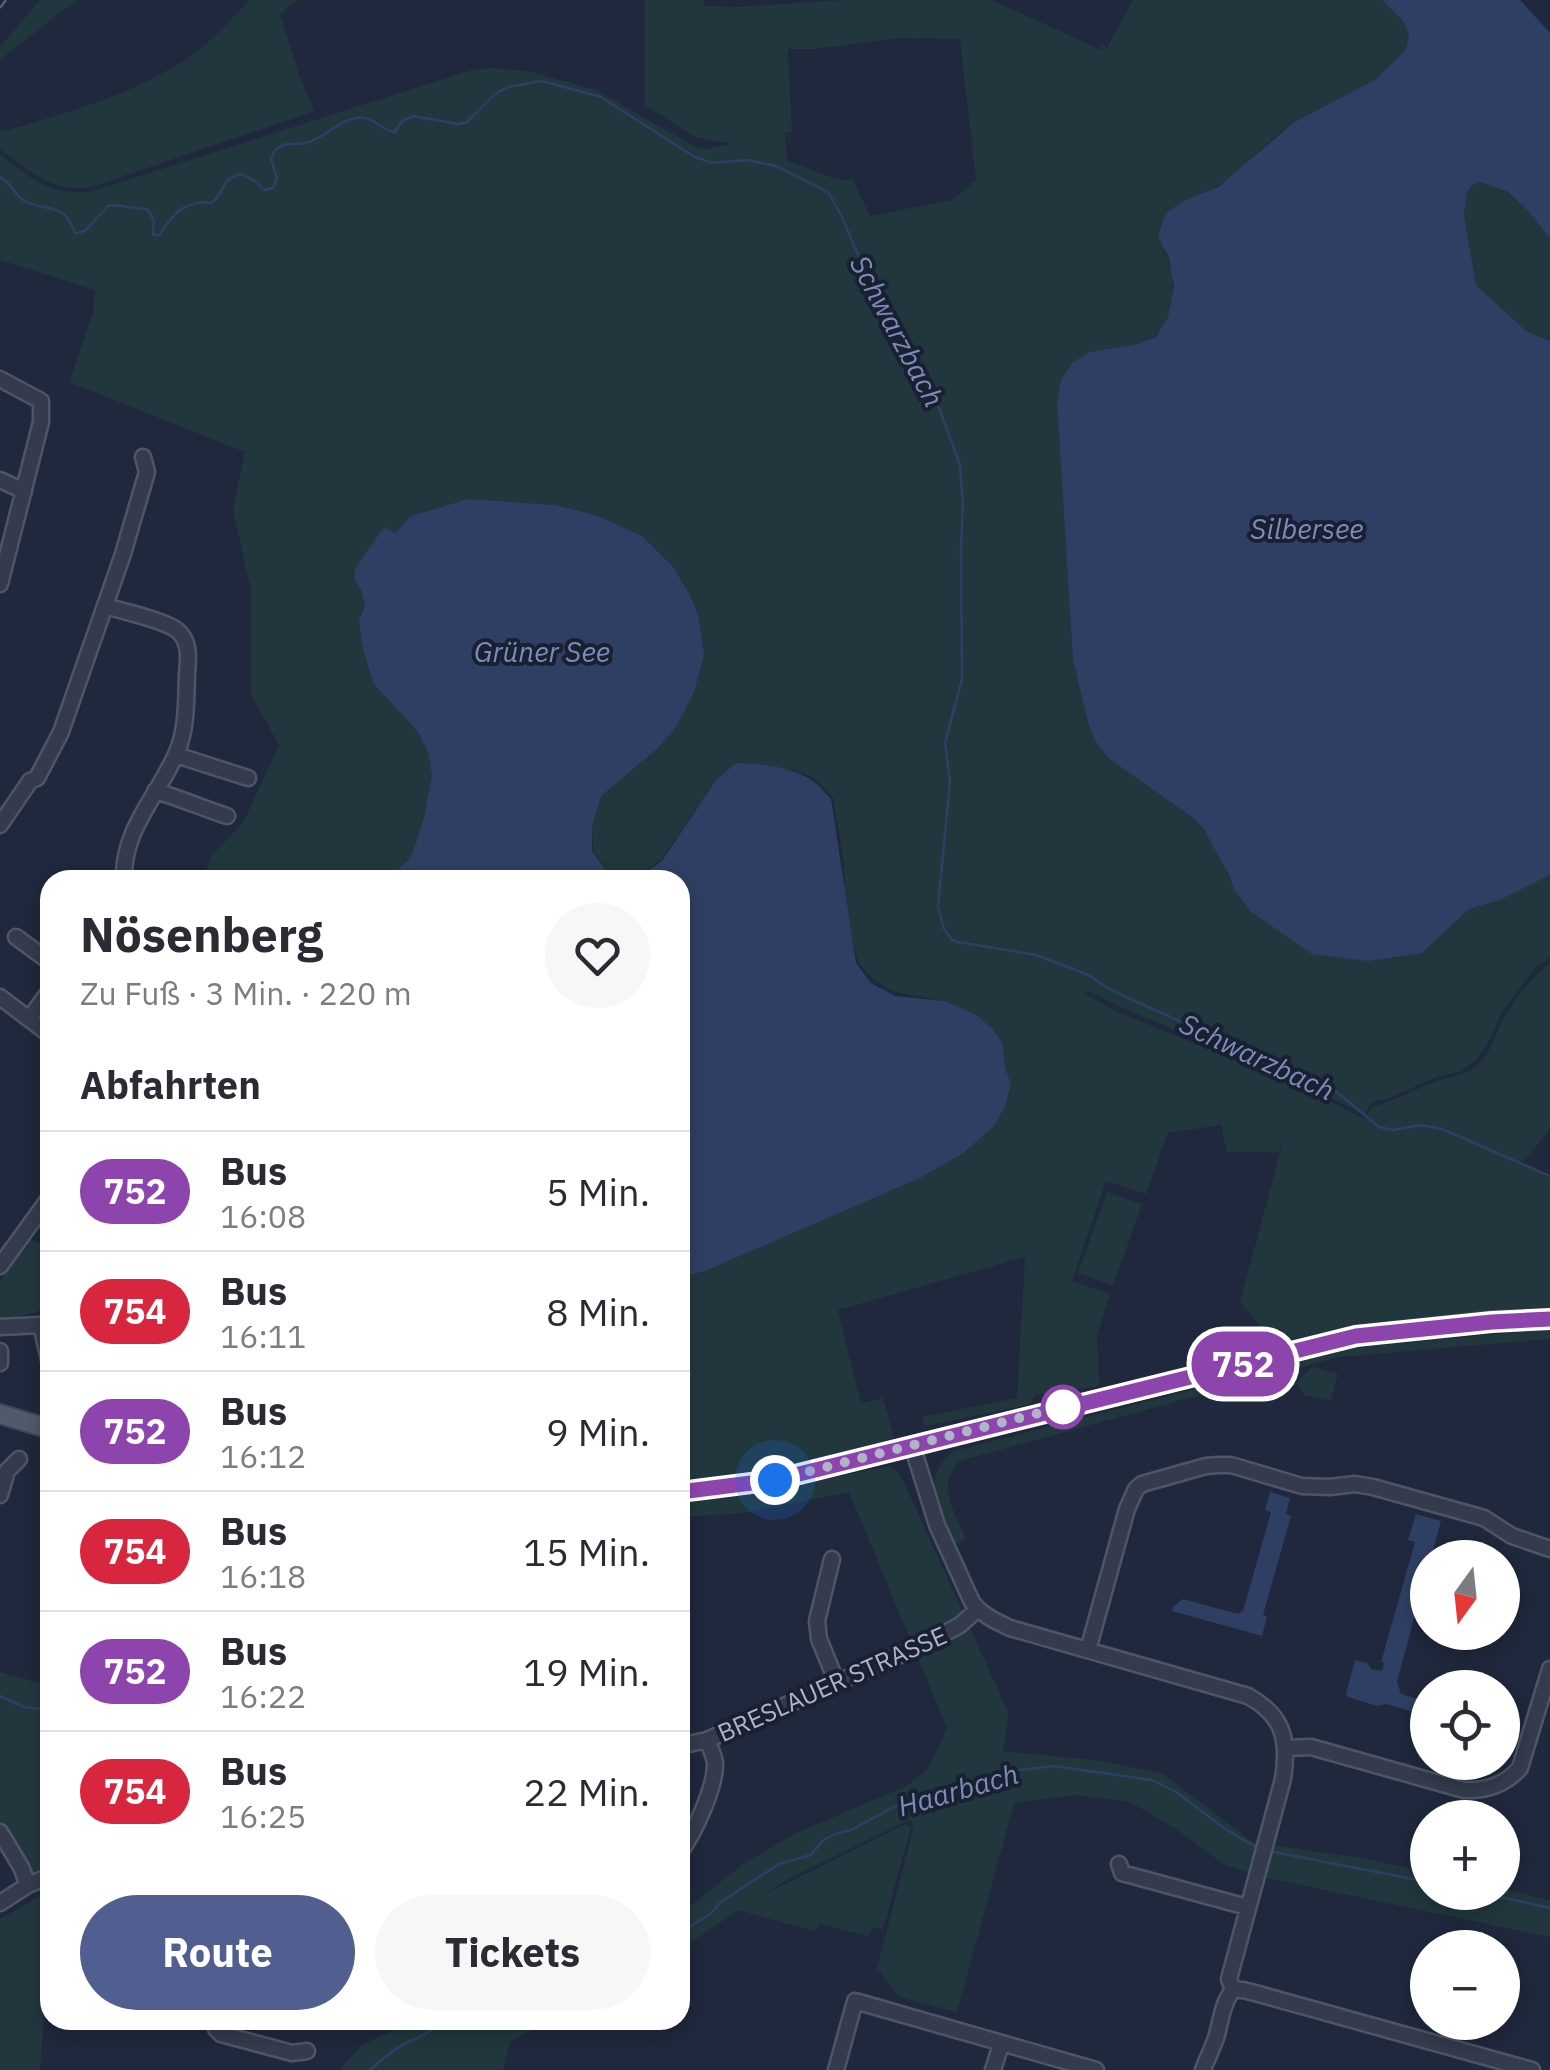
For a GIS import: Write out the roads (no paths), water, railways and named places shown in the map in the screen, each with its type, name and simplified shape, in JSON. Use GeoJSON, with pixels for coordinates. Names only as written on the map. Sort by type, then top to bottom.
{"type":"FeatureCollection","features":[{"type":"Feature","properties":{"kind":"main road"},"geometry":{"type":"LineString","coordinates":[[690,1491],[775,1480],[1356,1336],[1550,1319]]}},
{"type":"Feature","properties":{"kind":"main road"},"geometry":{"type":"LineString","coordinates":[[0,1414],[40,1426]]}},
{"type":"Feature","properties":{"kind":"street"},"geometry":{"type":"LineString","coordinates":[[0,379],[41,401],[42,422],[0,584]]}},
{"type":"Feature","properties":{"kind":"street"},"geometry":{"type":"LineString","coordinates":[[0,825],[30,781],[37,778],[61,732],[146,472],[143,458]]}},
{"type":"Feature","properties":{"kind":"street"},"geometry":{"type":"LineString","coordinates":[[0,480],[24,491]]}},
{"type":"Feature","properties":{"kind":"street"},"geometry":{"type":"LineString","coordinates":[[105,606],[171,626],[181,633],[188,652],[185,720],[176,755],[128,843],[125,870]]}},
{"type":"Feature","properties":{"kind":"street"},"geometry":{"type":"LineString","coordinates":[[176,755],[248,778]]}},
{"type":"Feature","properties":{"kind":"street"},"geometry":{"type":"LineString","coordinates":[[154,791],[227,816]]}},
{"type":"Feature","properties":{"kind":"street"},"geometry":{"type":"LineString","coordinates":[[16,936],[40,954]]}},
{"type":"Feature","properties":{"kind":"street"},"geometry":{"type":"LineString","coordinates":[[0,998],[40,1027]]}},
{"type":"Feature","properties":{"kind":"street"},"geometry":{"type":"LineString","coordinates":[[29,1019],[40,1004]]}},
{"type":"Feature","properties":{"kind":"street"},"geometry":{"type":"LineString","coordinates":[[0,1266],[6,1244],[40,1208]]}},
{"type":"Feature","properties":{"kind":"street"},"geometry":{"type":"LineString","coordinates":[[0,1327],[40,1324]]}},
{"type":"Feature","properties":{"kind":"street"},"geometry":{"type":"LineString","coordinates":[[0,1351],[0,1363]]}},
{"type":"Feature","properties":{"kind":"street"},"geometry":{"type":"LineString","coordinates":[[912,1445],[937,1525],[978,1610],[1010,1628],[1248,1696],[1272,1714],[1286,1748],[1283,1779],[1229,1979],[1233,1990]]}},
{"type":"Feature","properties":{"kind":"street"},"geometry":{"type":"LineString","coordinates":[[0,1496],[7,1471],[19,1459]]}},
{"type":"Feature","properties":{"kind":"street"},"geometry":{"type":"LineString","coordinates":[[1088,1650],[1136,1489],[1151,1480],[1206,1466],[1231,1465],[1316,1487],[1374,1487],[1484,1518],[1520,1539],[1550,1549]]}},
{"type":"Feature","properties":{"kind":"street"},"geometry":{"type":"LineString","coordinates":[[832,1559],[817,1621],[819,1638],[837,1683]]}},
{"type":"Feature","properties":{"kind":"street","name":"BRESLAUER STRASSE"},"geometry":{"type":"LineString","coordinates":[[690,1744],[707,1740],[927,1643],[960,1626],[978,1610]]}},
{"type":"Feature","properties":{"kind":"street"},"geometry":{"type":"LineString","coordinates":[[1286,1748],[1311,1747],[1464,1790],[1490,1788],[1504,1783],[1520,1768],[1550,1669]]}},
{"type":"Feature","properties":{"kind":"street"},"geometry":{"type":"LineString","coordinates":[[690,1836],[699,1821],[714,1770],[715,1761],[707,1740]]}},
{"type":"Feature","properties":{"kind":"street"},"geometry":{"type":"LineString","coordinates":[[0,1832],[28,1884]]}},
{"type":"Feature","properties":{"kind":"street"},"geometry":{"type":"LineString","coordinates":[[1119,1864],[1122,1873],[1248,1907]]}},
{"type":"Feature","properties":{"kind":"street"},"geometry":{"type":"LineString","coordinates":[[0,1902],[40,1880]]}},
{"type":"Feature","properties":{"kind":"street"},"geometry":{"type":"LineString","coordinates":[[1204,2070],[1233,1990],[1256,1993],[1532,2070]]}},
{"type":"Feature","properties":{"kind":"street"},"geometry":{"type":"LineString","coordinates":[[836,2070],[855,2002],[1096,2070]]}},
{"type":"Feature","properties":{"kind":"street"},"geometry":{"type":"LineString","coordinates":[[217,2030],[292,2053],[307,2052]]}},
{"type":"Feature","properties":{"kind":"street"},"geometry":{"type":"LineString","coordinates":[[994,2070],[1001,2044]]}},
{"type":"Feature","properties":{"kind":"water","name":"Silbersee"},"geometry":{"type":"Polygon","coordinates":[[[1382,0],[1520,0],[1550,33],[1550,238],[1508,192],[1480,182],[1467,192],[1464,215],[1476,285],[1526,331],[1550,341],[1550,875],[1500,900],[1469,909],[1422,953],[1368,961],[1312,954],[1250,911],[1234,889],[1203,828],[1108,758],[1096,742],[1073,660],[1057,403],[1061,380],[1072,363],[1090,352],[1139,344],[1156,337],[1168,317],[1174,287],[1169,258],[1158,237],[1165,214],[1218,187],[1293,123],[1376,79],[1406,49],[1409,34],[1403,21],[1382,0]]]}},
{"type":"Feature","properties":{"kind":"water","name":"Grüner See"},"geometry":{"type":"Polygon","coordinates":[[[468,499],[556,505],[598,516],[642,536],[673,566],[691,597],[704,655],[694,692],[676,727],[658,748],[601,796],[592,827],[592,851],[606,870],[397,870],[411,857],[432,775],[428,752],[418,732],[373,683],[362,644],[359,620],[365,606],[355,581],[355,569],[384,527],[395,533],[411,516],[468,499]]]}},
{"type":"Feature","properties":{"kind":"water","name":"Grüner See"},"geometry":{"type":"Polygon","coordinates":[[[736,763],[766,765],[805,777],[831,799],[856,963],[871,983],[895,996],[944,1001],[975,1014],[993,1029],[1003,1045],[1011,1084],[994,1126],[962,1154],[922,1177],[690,1274],[690,870],[648,870],[662,861],[716,780],[736,763]]]}},
{"type":"Feature","properties":{"kind":"water"},"geometry":{"type":"Polygon","coordinates":[[[1270,1492],[1290,1498],[1286,1514],[1291,1516],[1263,1615],[1267,1617],[1262,1636],[1172,1611],[1183,1599],[1238,1614],[1243,1611],[1271,1512],[1265,1510],[1270,1492]]]}},
{"type":"Feature","properties":{"kind":"water"},"geometry":{"type":"Polygon","coordinates":[[[1416,1514],[1441,1521],[1436,1540],[1408,1540],[1416,1514]]]}},
{"type":"Feature","properties":{"kind":"water"},"geometry":{"type":"Polygon","coordinates":[[[1410,1560],[1410,1633],[1397,1682],[1401,1694],[1410,1697],[1410,1711],[1387,1704],[1377,1706],[1346,1694],[1355,1660],[1382,1671],[1381,1662],[1410,1560]]]}},
{"type":"Feature","properties":{"kind":"waterway","name":"Schwarzbach"},"geometry":{"type":"LineString","coordinates":[[0,177],[23,200],[60,211],[75,233],[85,231],[108,206],[118,206],[147,209],[154,220],[153,235],[160,235],[180,210],[211,203],[226,183],[241,174],[264,190],[273,188],[277,179],[271,158],[281,146],[303,144],[358,118],[370,119],[395,132],[402,121],[413,116],[467,122],[496,93],[542,81],[601,97],[693,156],[712,163],[747,160],[776,166],[828,192],[873,290],[930,383],[960,465],[962,679],[945,743],[950,782],[938,907],[944,929],[952,940],[1036,955],[1089,975],[1128,998],[1198,1026],[1282,1073],[1332,1088],[1379,1127],[1393,1130],[1421,1125],[1442,1129],[1550,1176]]}},
{"type":"Feature","properties":{"kind":"waterway","name":"Haarbach"},"geometry":{"type":"LineString","coordinates":[[0,1696],[40,1709]]}},
{"type":"Feature","properties":{"kind":"waterway","name":"Haarbach"},"geometry":{"type":"LineString","coordinates":[[690,1927],[779,1864],[811,1855],[822,1841],[835,1834],[851,1830],[894,1807],[1002,1772],[1054,1766],[1152,1780],[1257,1848]]}},
{"type":"Feature","properties":{"kind":"waterway","name":"Haarbach"},"geometry":{"type":"LineString","coordinates":[[1269,1851],[1410,1878]]}},
{"type":"Feature","properties":{"kind":"waterway","name":"Haarbach"},"geometry":{"type":"LineString","coordinates":[[1520,1901],[1550,1908]]}},
{"type":"Feature","properties":{"kind":"waterway"},"geometry":{"type":"LineString","coordinates":[[370,2070],[388,2054],[431,2030]]}},
{"type":"Feature","properties":{"kind":"railway"},"geometry":{"type":"LineString","coordinates":[[0,8],[6,0]]}}]}
